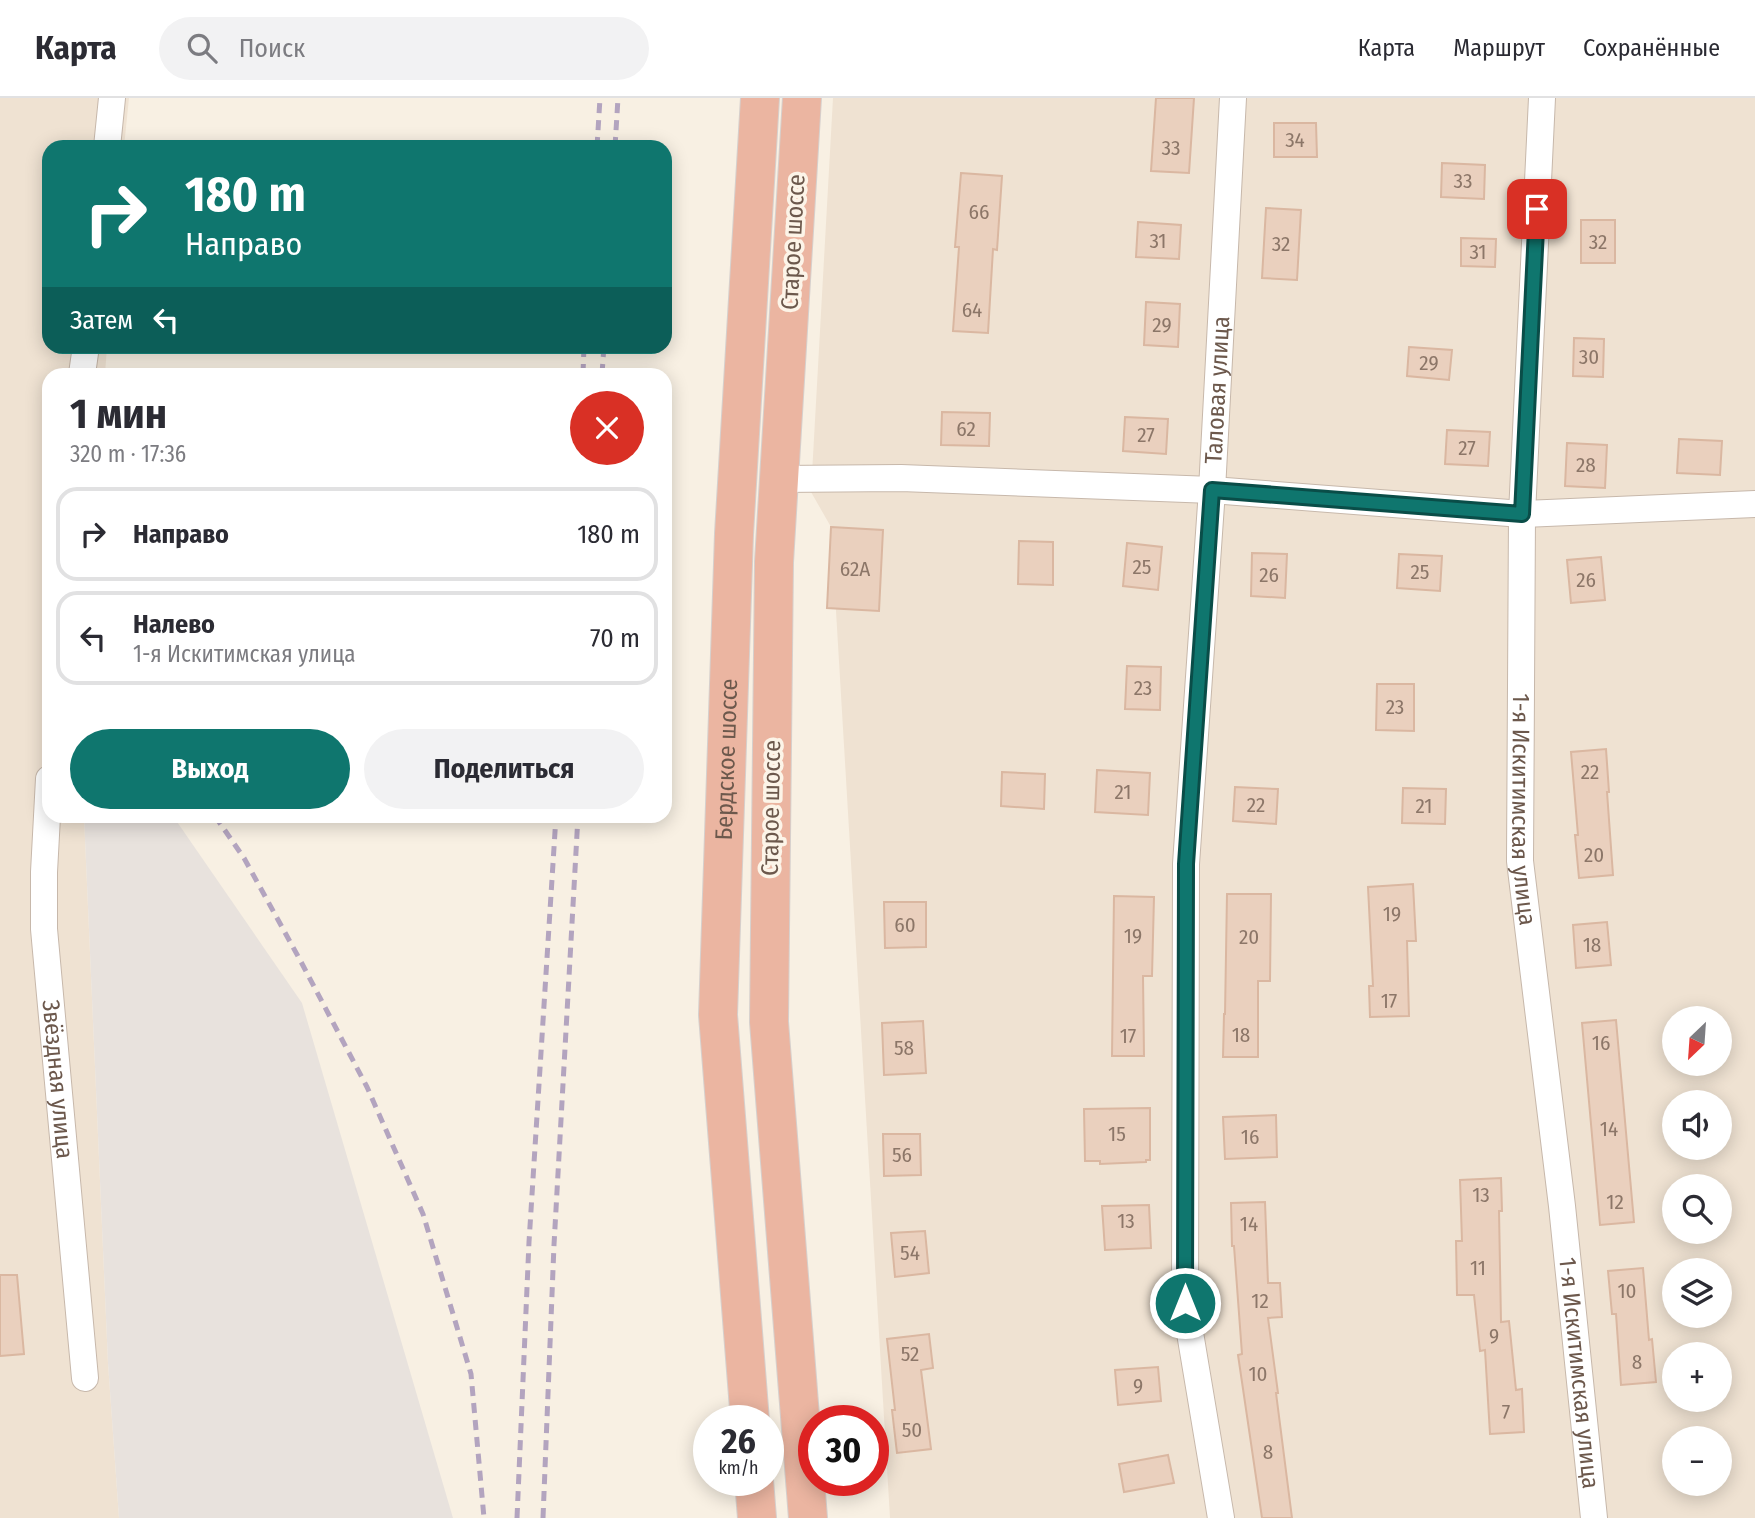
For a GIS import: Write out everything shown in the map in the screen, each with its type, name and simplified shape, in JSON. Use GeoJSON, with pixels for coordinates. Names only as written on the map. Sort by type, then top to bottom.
{"type":"FeatureCollection","features":[{"type":"Feature","properties":{"kind":"highway","name":"Бердское шоссе"},"geometry":{"type":"LineString","coordinates":[[749,1405],[718,1015],[734,534],[760,98]]}},
{"type":"Feature","properties":{"kind":"highway","name":"Старое шоссе"},"geometry":{"type":"LineString","coordinates":[[802,98],[774,562],[769,1023],[808,1518]]}},
{"type":"Feature","properties":{"kind":"highway"},"geometry":{"type":"LineString","coordinates":[[755,1496],[757,1518]]}},
{"type":"Feature","properties":{"kind":"street"},"geometry":{"type":"LineString","coordinates":[[108,140],[112,98]]}},
{"type":"Feature","properties":{"kind":"street","name":"Таловая улица"},"geometry":{"type":"LineString","coordinates":[[1221,1518],[1185,1303],[1186,864],[1212,490],[1233,98]]}},
{"type":"Feature","properties":{"kind":"street","name":"1-я Искитимская улица"},"geometry":{"type":"LineString","coordinates":[[1542,98],[1522,514],[1520,861],[1562,1206],[1594,1518]]}},
{"type":"Feature","properties":{"kind":"street"},"geometry":{"type":"LineString","coordinates":[[779,479],[901,478],[1212,490],[1522,514],[1755,504]]}},
{"type":"Feature","properties":{"kind":"street","name":"Звёздная улица"},"geometry":{"type":"LineString","coordinates":[[47,823],[44,929],[85,1378]]}},
{"type":"Feature","properties":{"kind":"shaded area"},"geometry":{"type":"Polygon","coordinates":[[[0,98],[129,98],[125,140],[42,140],[42,354],[106,354],[105,368],[42,368],[42,823],[84,823],[108,1363],[119,1518],[0,1518],[0,98]]]}},
{"type":"Feature","properties":{"kind":"shaded area"},"geometry":{"type":"Polygon","coordinates":[[[833,98],[1755,98],[1755,1518],[890,1518],[889,1405],[883,1405],[831,527],[811,492],[833,98]]]}},
{"type":"Feature","properties":{"kind":"shaded area"},"geometry":{"type":"Polygon","coordinates":[[[84,823],[178,823],[302,1003],[453,1518],[119,1518],[108,1363],[84,823]]]}},
{"type":"Feature","properties":{"kind":"building"},"geometry":{"type":"Polygon","coordinates":[[[1156,98],[1194,98],[1189,173],[1151,171],[1156,98]]]}},
{"type":"Feature","properties":{"kind":"building"},"geometry":{"type":"Polygon","coordinates":[[[1274,123],[1316,123],[1317,157],[1274,157],[1274,123]]]}},
{"type":"Feature","properties":{"kind":"building"},"geometry":{"type":"Polygon","coordinates":[[[1442,163],[1485,165],[1484,199],[1441,197],[1442,163]]]}},
{"type":"Feature","properties":{"kind":"building"},"geometry":{"type":"Polygon","coordinates":[[[961,173],[1002,176],[997,250],[993,249],[988,333],[953,331],[959,247],[955,247],[961,173]]]}},
{"type":"Feature","properties":{"kind":"building"},"geometry":{"type":"Polygon","coordinates":[[[1266,208],[1301,210],[1297,280],[1262,278],[1266,208]]]}},
{"type":"Feature","properties":{"kind":"building"},"geometry":{"type":"Polygon","coordinates":[[[1581,220],[1615,220],[1615,263],[1581,263],[1581,220]]]}},
{"type":"Feature","properties":{"kind":"building"},"geometry":{"type":"Polygon","coordinates":[[[1138,222],[1181,225],[1179,259],[1136,257],[1138,222]]]}},
{"type":"Feature","properties":{"kind":"building"},"geometry":{"type":"Polygon","coordinates":[[[1461,238],[1496,239],[1495,267],[1461,266],[1461,238]]]}},
{"type":"Feature","properties":{"kind":"building"},"geometry":{"type":"Polygon","coordinates":[[[1146,302],[1180,304],[1178,347],[1144,345],[1146,302]]]}},
{"type":"Feature","properties":{"kind":"building"},"geometry":{"type":"Polygon","coordinates":[[[1574,338],[1604,339],[1603,377],[1573,376],[1574,338]]]}},
{"type":"Feature","properties":{"kind":"building"},"geometry":{"type":"Polygon","coordinates":[[[1409,347],[1452,350],[1449,380],[1407,376],[1409,347]]]}},
{"type":"Feature","properties":{"kind":"building"},"geometry":{"type":"Polygon","coordinates":[[[942,412],[990,413],[989,446],[941,445],[942,412]]]}},
{"type":"Feature","properties":{"kind":"building"},"geometry":{"type":"Polygon","coordinates":[[[1125,417],[1168,419],[1166,454],[1123,451],[1125,417]]]}},
{"type":"Feature","properties":{"kind":"building"},"geometry":{"type":"Polygon","coordinates":[[[1447,430],[1490,432],[1488,466],[1445,464],[1447,430]]]}},
{"type":"Feature","properties":{"kind":"building"},"geometry":{"type":"Polygon","coordinates":[[[1679,439],[1722,441],[1720,475],[1677,473],[1679,439]]]}},
{"type":"Feature","properties":{"kind":"building"},"geometry":{"type":"Polygon","coordinates":[[[1567,443],[1607,445],[1605,488],[1565,486],[1567,443]]]}},
{"type":"Feature","properties":{"kind":"building"},"geometry":{"type":"Polygon","coordinates":[[[831,527],[883,530],[879,611],[827,608],[831,527]]]}},
{"type":"Feature","properties":{"kind":"building"},"geometry":{"type":"Polygon","coordinates":[[[1019,541],[1053,542],[1053,585],[1018,584],[1019,541]]]}},
{"type":"Feature","properties":{"kind":"building"},"geometry":{"type":"Polygon","coordinates":[[[1127,543],[1162,547],[1158,590],[1123,586],[1127,543]]]}},
{"type":"Feature","properties":{"kind":"building"},"geometry":{"type":"Polygon","coordinates":[[[1252,553],[1287,554],[1285,598],[1251,596],[1252,553]]]}},
{"type":"Feature","properties":{"kind":"building"},"geometry":{"type":"Polygon","coordinates":[[[1399,554],[1442,556],[1440,591],[1397,588],[1399,554]]]}},
{"type":"Feature","properties":{"kind":"building"},"geometry":{"type":"Polygon","coordinates":[[[1601,557],[1605,600],[1571,603],[1567,560],[1601,557]]]}},
{"type":"Feature","properties":{"kind":"building"},"geometry":{"type":"Polygon","coordinates":[[[1127,666],[1161,667],[1160,710],[1125,709],[1127,666]]]}},
{"type":"Feature","properties":{"kind":"building"},"geometry":{"type":"Polygon","coordinates":[[[1377,684],[1414,684],[1414,731],[1376,730],[1377,684]]]}},
{"type":"Feature","properties":{"kind":"building"},"geometry":{"type":"Polygon","coordinates":[[[1606,749],[1613,875],[1579,878],[1571,752],[1606,749]]]}},
{"type":"Feature","properties":{"kind":"building"},"geometry":{"type":"Polygon","coordinates":[[[1097,770],[1150,773],[1148,815],[1095,812],[1097,770]]]}},
{"type":"Feature","properties":{"kind":"building"},"geometry":{"type":"Polygon","coordinates":[[[1002,772],[1045,774],[1044,809],[1001,806],[1002,772]]]}},
{"type":"Feature","properties":{"kind":"building"},"geometry":{"type":"Polygon","coordinates":[[[1235,787],[1278,789],[1276,824],[1233,821],[1235,787]]]}},
{"type":"Feature","properties":{"kind":"building"},"geometry":{"type":"Polygon","coordinates":[[[1403,788],[1446,789],[1445,824],[1402,823],[1403,788]]]}},
{"type":"Feature","properties":{"kind":"building"},"geometry":{"type":"Polygon","coordinates":[[[1413,884],[1416,941],[1407,941],[1409,1016],[1370,1017],[1369,986],[1373,986],[1368,887],[1413,884]]]}},
{"type":"Feature","properties":{"kind":"building"},"geometry":{"type":"Polygon","coordinates":[[[1227,894],[1271,894],[1270,981],[1258,981],[1258,1057],[1223,1057],[1227,894]]]}},
{"type":"Feature","properties":{"kind":"building"},"geometry":{"type":"Polygon","coordinates":[[[1114,896],[1154,897],[1152,976],[1143,976],[1144,1056],[1112,1056],[1114,896]]]}},
{"type":"Feature","properties":{"kind":"building"},"geometry":{"type":"Polygon","coordinates":[[[884,902],[926,902],[926,947],[885,948],[884,902]]]}},
{"type":"Feature","properties":{"kind":"building"},"geometry":{"type":"Polygon","coordinates":[[[1607,922],[1611,965],[1576,968],[1573,925],[1607,922]]]}},
{"type":"Feature","properties":{"kind":"building"},"geometry":{"type":"Polygon","coordinates":[[[1616,1020],[1634,1222],[1600,1225],[1582,1023],[1616,1020]]]}},
{"type":"Feature","properties":{"kind":"building"},"geometry":{"type":"Polygon","coordinates":[[[923,1021],[926,1073],[884,1075],[882,1023],[923,1021]]]}},
{"type":"Feature","properties":{"kind":"building"},"geometry":{"type":"Polygon","coordinates":[[[1150,1108],[1150,1160],[1100,1164],[1100,1161],[1085,1161],[1084,1109],[1150,1108]]]}},
{"type":"Feature","properties":{"kind":"building"},"geometry":{"type":"Polygon","coordinates":[[[1276,1115],[1277,1157],[1225,1159],[1223,1117],[1276,1115]]]}},
{"type":"Feature","properties":{"kind":"building"},"geometry":{"type":"Polygon","coordinates":[[[883,1134],[920,1134],[921,1175],[884,1176],[883,1134]]]}},
{"type":"Feature","properties":{"kind":"building"},"geometry":{"type":"Polygon","coordinates":[[[1501,1178],[1501,1322],[1509,1321],[1516,1390],[1522,1389],[1524,1432],[1490,1434],[1485,1350],[1480,1351],[1474,1295],[1457,1295],[1456,1241],[1462,1241],[1460,1180],[1501,1178]]]}},
{"type":"Feature","properties":{"kind":"building"},"geometry":{"type":"Polygon","coordinates":[[[1265,1202],[1268,1283],[1280,1283],[1282,1317],[1268,1318],[1292,1518],[1262,1518],[1238,1355],[1242,1354],[1232,1246],[1231,1203],[1265,1202]]]}},
{"type":"Feature","properties":{"kind":"building"},"geometry":{"type":"Polygon","coordinates":[[[1149,1205],[1151,1248],[1105,1250],[1102,1206],[1149,1205]]]}},
{"type":"Feature","properties":{"kind":"building"},"geometry":{"type":"Polygon","coordinates":[[[925,1231],[929,1273],[895,1277],[891,1233],[925,1231]]]}},
{"type":"Feature","properties":{"kind":"building"},"geometry":{"type":"Polygon","coordinates":[[[1643,1268],[1649,1340],[1652,1339],[1656,1382],[1621,1385],[1616,1314],[1612,1314],[1608,1271],[1643,1268]]]}},
{"type":"Feature","properties":{"kind":"building"},"geometry":{"type":"Polygon","coordinates":[[[0,1275],[17,1275],[24,1354],[0,1356],[0,1275]]]}},
{"type":"Feature","properties":{"kind":"building"},"geometry":{"type":"Polygon","coordinates":[[[929,1334],[933,1368],[921,1370],[931,1449],[897,1453],[887,1339],[929,1334]]]}},
{"type":"Feature","properties":{"kind":"building"},"geometry":{"type":"Polygon","coordinates":[[[1158,1367],[1161,1401],[1118,1405],[1115,1370],[1158,1367]]]}},
{"type":"Feature","properties":{"kind":"building"},"geometry":{"type":"Polygon","coordinates":[[[1168,1455],[1174,1483],[1124,1492],[1119,1464],[1168,1455]]]}},
{"type":"Feature","properties":{"kind":"railway"},"geometry":{"type":"LineString","coordinates":[[597,140],[600,98]]}},
{"type":"Feature","properties":{"kind":"railway"},"geometry":{"type":"LineString","coordinates":[[615,140],[618,98]]}},
{"type":"Feature","properties":{"kind":"railway"},"geometry":{"type":"LineString","coordinates":[[583,368],[584,354]]}},
{"type":"Feature","properties":{"kind":"railway"},"geometry":{"type":"LineString","coordinates":[[602,368],[603,354]]}},
{"type":"Feature","properties":{"kind":"railway"},"geometry":{"type":"LineString","coordinates":[[220,823],[244,858],[367,1087],[423,1214],[471,1374],[484,1518]]}},
{"type":"Feature","properties":{"kind":"railway"},"geometry":{"type":"LineString","coordinates":[[517,1518],[529,1242],[556,823]]}},
{"type":"Feature","properties":{"kind":"railway"},"geometry":{"type":"LineString","coordinates":[[543,1518],[554,1245],[578,823]]}},
{"type":"Feature","properties":{"kind":"route"},"geometry":{"type":"LineString","coordinates":[[1185,1303],[1186,864],[1212,490],[1522,514],[1537,209]]}}]}
